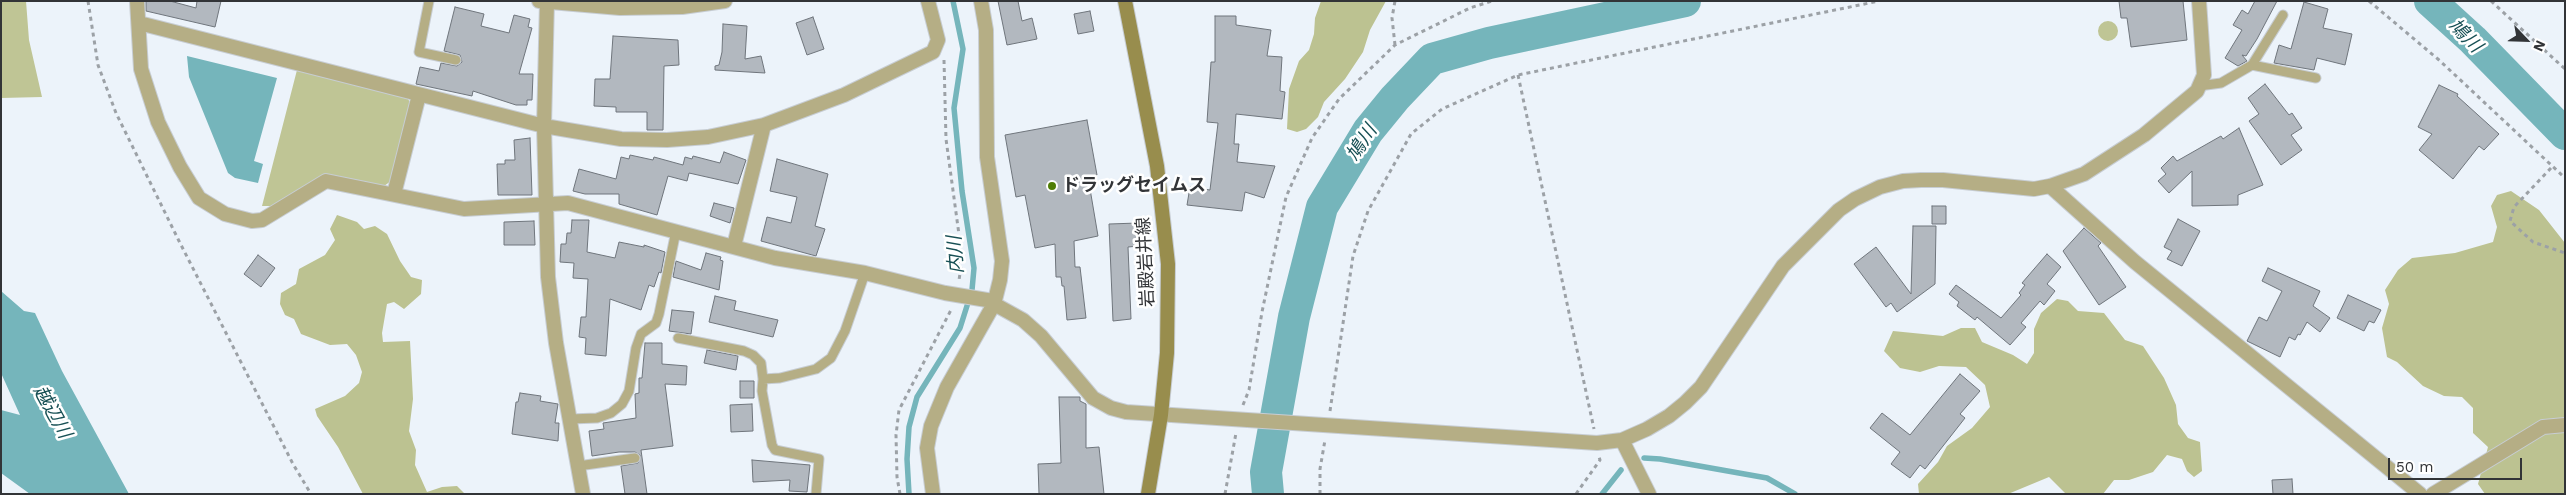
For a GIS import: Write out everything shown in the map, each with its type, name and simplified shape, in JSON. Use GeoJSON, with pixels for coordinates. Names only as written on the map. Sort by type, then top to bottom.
{"type":"FeatureCollection","features":[{"type":"Feature","properties":{"kind":"main road","name":"岩殿岩井線"},"geometry":{"type":"LineString","coordinates":[[1125,1],[1158,166],[1168,264],[1167,354],[1161,415],[1148,494]]}},
{"type":"Feature","properties":{"kind":"street"},"geometry":{"type":"LineString","coordinates":[[137,1],[141,69],[158,122],[180,167],[200,198],[225,214],[252,221],[262,220],[326,181],[464,208],[568,204],[775,258],[865,273],[991,302],[1022,320],[1041,336],[1092,398],[1126,412],[1327,427],[1597,443],[1622,440],[1669,416],[1701,386],[1783,266],[1832,216],[1855,199],[1880,187],[1903,181],[1943,180],[2034,189],[2050,186],[2084,174],[2144,135],[2196,92],[2204,75],[2199,1]]}},
{"type":"Feature","properties":{"kind":"street"},"geometry":{"type":"LineString","coordinates":[[583,494],[548,277],[544,126],[544,2],[620,8],[682,7],[725,1]]}},
{"type":"Feature","properties":{"kind":"street"},"geometry":{"type":"LineString","coordinates":[[139,23],[544,126],[621,139],[667,140],[708,137],[764,126],[844,95],[933,52],[938,40],[928,1]]}},
{"type":"Feature","properties":{"kind":"street"},"geometry":{"type":"LineString","coordinates":[[932,494],[927,448],[931,426],[947,387],[991,302],[1002,260],[987,157],[986,30],[981,1]]}},
{"type":"Feature","properties":{"kind":"street"},"geometry":{"type":"LineString","coordinates":[[394,194],[419,95]]}},
{"type":"Feature","properties":{"kind":"street"},"geometry":{"type":"LineString","coordinates":[[734,246],[764,126]]}},
{"type":"Feature","properties":{"kind":"street"},"geometry":{"type":"LineString","coordinates":[[2050,186],[2135,262],[2420,494]]}},
{"type":"Feature","properties":{"kind":"street"},"geometry":{"type":"LineString","coordinates":[[2433,494],[2543,427],[2565,425]]}},
{"type":"Feature","properties":{"kind":"street"},"geometry":{"type":"LineString","coordinates":[[1622,440],[1649,494]]}},
{"type":"Feature","properties":{"kind":"lane"},"geometry":{"type":"LineString","coordinates":[[430,1],[419,52],[456,60]]}},
{"type":"Feature","properties":{"kind":"lane"},"geometry":{"type":"LineString","coordinates":[[2199,86],[2220,83],[2252,65],[2283,15]]}},
{"type":"Feature","properties":{"kind":"lane"},"geometry":{"type":"LineString","coordinates":[[2252,65],[2316,78]]}},
{"type":"Feature","properties":{"kind":"lane"},"geometry":{"type":"LineString","coordinates":[[570,419],[597,418],[611,413],[622,404],[629,391],[636,348],[641,334],[656,323],[660,314],[676,231]]}},
{"type":"Feature","properties":{"kind":"lane"},"geometry":{"type":"LineString","coordinates":[[764,379],[802,374],[816,369],[831,358],[845,331],[865,273]]}},
{"type":"Feature","properties":{"kind":"lane"},"geometry":{"type":"LineString","coordinates":[[678,338],[744,351],[753,355],[761,364],[764,379],[762,391],[772,445],[775,450],[819,459],[816,494]]}},
{"type":"Feature","properties":{"kind":"lane"},"geometry":{"type":"LineString","coordinates":[[578,466],[635,458]]}},
{"type":"Feature","properties":{"kind":"path"},"geometry":{"type":"LineString","coordinates":[[88,1],[98,65],[116,113],[293,464],[311,494]]}},
{"type":"Feature","properties":{"kind":"path"},"geometry":{"type":"LineString","coordinates":[[1394,45],[1392,18],[1395,1]]}},
{"type":"Feature","properties":{"kind":"path"},"geometry":{"type":"LineString","coordinates":[[1226,494],[1238,419],[1249,390],[1262,312],[1286,198],[1312,138],[1339,99],[1394,45],[1470,8],[1492,1]]}},
{"type":"Feature","properties":{"kind":"path"},"geometry":{"type":"LineString","coordinates":[[1320,494],[1320,469],[1353,256],[1368,211],[1411,134],[1442,109],[1518,75],[1879,1]]}},
{"type":"Feature","properties":{"kind":"path"},"geometry":{"type":"LineString","coordinates":[[2369,1],[2439,60],[2551,167],[2565,178]]}},
{"type":"Feature","properties":{"kind":"path"},"geometry":{"type":"LineString","coordinates":[[2491,1],[2565,70]]}},
{"type":"Feature","properties":{"kind":"path"},"geometry":{"type":"LineString","coordinates":[[900,494],[897,477],[896,435],[899,410],[959,295],[961,267],[946,139],[944,102],[946,64],[936,46]]}},
{"type":"Feature","properties":{"kind":"path"},"geometry":{"type":"LineString","coordinates":[[1518,75],[1600,460],[1576,494]]}},
{"type":"Feature","properties":{"kind":"path"},"geometry":{"type":"LineString","coordinates":[[2551,167],[2514,207],[2510,221],[2533,242],[2565,252]]}},
{"type":"Feature","properties":{"kind":"green space"},"geometry":{"type":"Polygon","coordinates":[[[1,1],[26,1],[29,40],[42,97],[1,98],[1,1]]]}},
{"type":"Feature","properties":{"kind":"green space"},"geometry":{"type":"Polygon","coordinates":[[[1321,1],[1386,1],[1370,30],[1363,52],[1345,79],[1324,102],[1318,117],[1306,129],[1297,132],[1287,129],[1289,89],[1299,61],[1309,50],[1314,34],[1315,18],[1321,1]]]}},
{"type":"Feature","properties":{"kind":"green space"},"geometry":{"type":"Polygon","coordinates":[[[2108,21],[2115,24],[2118,31],[2115,38],[2108,41],[2101,38],[2098,31],[2101,24],[2108,21]]]}},
{"type":"Feature","properties":{"kind":"green space"},"geometry":{"type":"Polygon","coordinates":[[[297,70],[408,99],[411,104],[391,181],[384,186],[323,175],[271,206],[262,206],[297,70]]]}},
{"type":"Feature","properties":{"kind":"green space"},"geometry":{"type":"Polygon","coordinates":[[[2511,191],[2539,210],[2565,243],[2565,494],[2485,494],[2478,484],[2488,447],[2473,433],[2473,408],[2462,397],[2444,396],[2423,386],[2397,362],[2387,357],[2382,328],[2389,304],[2385,290],[2398,270],[2412,258],[2455,253],[2493,242],[2497,227],[2491,206],[2497,195],[2511,191]]]}},
{"type":"Feature","properties":{"kind":"green space"},"geometry":{"type":"Polygon","coordinates":[[[337,215],[357,222],[364,229],[375,226],[387,234],[400,261],[411,277],[422,280],[421,294],[404,309],[394,302],[387,304],[382,333],[383,342],[410,341],[413,399],[409,431],[416,450],[415,465],[427,492],[442,487],[457,486],[465,494],[363,494],[338,447],[317,416],[315,409],[345,396],[359,383],[362,372],[356,355],[347,344],[330,345],[301,334],[294,319],[285,315],[280,304],[281,293],[296,284],[299,269],[325,255],[335,240],[330,229],[337,215]]]}},
{"type":"Feature","properties":{"kind":"green space"},"geometry":{"type":"Polygon","coordinates":[[[2057,299],[2068,301],[2078,311],[2104,313],[2125,340],[2143,346],[2164,378],[2176,405],[2178,424],[2188,438],[2200,442],[2202,471],[2194,477],[2187,471],[2182,459],[2167,455],[2153,472],[2129,480],[2114,480],[2103,494],[2066,494],[2049,477],[2008,494],[1919,494],[1918,484],[1938,462],[1947,446],[1972,428],[1990,407],[1985,385],[1966,367],[1939,366],[1920,372],[1900,368],[1884,351],[1893,331],[1943,336],[1961,328],[1975,328],[1982,342],[2013,355],[2027,364],[2034,353],[2034,329],[2041,313],[2057,299]]]}},
{"type":"Feature","properties":{"kind":"water"},"geometry":{"type":"Polygon","coordinates":[[[187,56],[277,78],[254,161],[263,164],[258,183],[235,178],[228,173],[189,77],[187,56]]]}},
{"type":"Feature","properties":{"kind":"water","name":"越辺川"},"geometry":{"type":"Polygon","coordinates":[[[1,291],[24,311],[35,313],[62,371],[129,494],[30,494],[1,473],[1,410],[20,415],[1,373],[1,291]]]}},
{"type":"Feature","properties":{"kind":"building"},"geometry":{"type":"Polygon","coordinates":[[[146,1],[170,1],[196,8],[197,1],[221,1],[215,27],[146,11],[146,1]]]}},
{"type":"Feature","properties":{"kind":"building"},"geometry":{"type":"Polygon","coordinates":[[[998,1],[1018,1],[1022,21],[1032,18],[1037,39],[1007,45],[998,1]]]}},
{"type":"Feature","properties":{"kind":"building"},"geometry":{"type":"Polygon","coordinates":[[[2119,1],[2183,1],[2187,40],[2131,47],[2127,18],[2121,18],[2119,1]]]}},
{"type":"Feature","properties":{"kind":"building"},"geometry":{"type":"Polygon","coordinates":[[[2255,1],[2277,1],[2246,56],[2242,55],[2247,61],[2238,66],[2225,58],[2242,30],[2233,25],[2242,10],[2248,14],[2255,1]]]}},
{"type":"Feature","properties":{"kind":"building"},"geometry":{"type":"Polygon","coordinates":[[[2304,2],[2328,9],[2323,28],[2352,34],[2345,65],[2317,58],[2314,70],[2274,63],[2279,45],[2291,49],[2304,2]]]}},
{"type":"Feature","properties":{"kind":"building"},"geometry":{"type":"Polygon","coordinates":[[[455,7],[484,14],[481,26],[509,33],[514,15],[530,19],[528,27],[532,28],[519,74],[533,74],[532,100],[527,100],[527,105],[516,105],[473,91],[472,96],[416,84],[420,67],[439,71],[441,63],[457,66],[462,62],[460,55],[444,51],[455,7]]]}},
{"type":"Feature","properties":{"kind":"building"},"geometry":{"type":"Polygon","coordinates":[[[1090,11],[1094,31],[1078,34],[1074,14],[1090,11]]]}},
{"type":"Feature","properties":{"kind":"building"},"geometry":{"type":"Polygon","coordinates":[[[1215,16],[1236,16],[1236,25],[1271,30],[1267,56],[1282,57],[1280,91],[1285,92],[1282,119],[1236,114],[1234,144],[1239,144],[1237,162],[1275,166],[1264,198],[1245,192],[1242,211],[1187,205],[1190,187],[1210,190],[1218,123],[1207,122],[1211,62],[1215,62],[1215,16]]]}},
{"type":"Feature","properties":{"kind":"building"},"geometry":{"type":"Polygon","coordinates":[[[813,17],[824,49],[807,55],[796,23],[813,17]]]}},
{"type":"Feature","properties":{"kind":"building"},"geometry":{"type":"Polygon","coordinates":[[[723,24],[747,26],[745,59],[761,56],[765,73],[715,70],[715,66],[719,65],[722,52],[723,24]]]}},
{"type":"Feature","properties":{"kind":"building"},"geometry":{"type":"Polygon","coordinates":[[[613,36],[678,40],[679,65],[664,66],[663,130],[647,130],[647,112],[616,112],[616,107],[594,106],[595,79],[610,79],[613,36]]]}},
{"type":"Feature","properties":{"kind":"building"},"geometry":{"type":"Polygon","coordinates":[[[2265,84],[2289,115],[2292,113],[2302,128],[2291,135],[2302,150],[2281,165],[2249,121],[2259,114],[2248,98],[2265,84]]]}},
{"type":"Feature","properties":{"kind":"building"},"geometry":{"type":"Polygon","coordinates":[[[2439,85],[2458,94],[2457,96],[2499,134],[2484,150],[2479,146],[2453,179],[2419,150],[2432,134],[2418,127],[2439,85]]]}},
{"type":"Feature","properties":{"kind":"building","name":"ドラッグセイムス"},"geometry":{"type":"Polygon","coordinates":[[[1087,120],[1097,175],[1088,177],[1098,236],[1074,241],[1075,267],[1080,267],[1086,318],[1067,320],[1064,286],[1062,286],[1061,277],[1056,277],[1055,244],[1035,248],[1025,195],[1016,197],[1005,135],[1087,120]]]}},
{"type":"Feature","properties":{"kind":"building"},"geometry":{"type":"Polygon","coordinates":[[[2239,128],[2263,185],[2238,195],[2238,205],[2192,206],[2192,171],[2169,193],[2158,181],[2166,174],[2161,168],[2173,156],[2177,161],[2221,136],[2223,139],[2239,128]]]}},
{"type":"Feature","properties":{"kind":"building"},"geometry":{"type":"Polygon","coordinates":[[[530,138],[532,195],[498,195],[497,164],[505,164],[505,160],[515,160],[514,140],[530,138]]]}},
{"type":"Feature","properties":{"kind":"building"},"geometry":{"type":"Polygon","coordinates":[[[724,152],[746,160],[738,184],[689,173],[687,181],[668,176],[657,215],[619,204],[619,194],[585,194],[573,191],[579,169],[616,179],[621,157],[629,159],[630,155],[653,160],[654,157],[683,165],[685,157],[692,159],[693,156],[720,163],[724,152]]]}},
{"type":"Feature","properties":{"kind":"building"},"geometry":{"type":"Polygon","coordinates":[[[777,159],[828,174],[815,226],[825,229],[816,256],[761,241],[767,217],[791,223],[797,197],[770,191],[777,159]]]}},
{"type":"Feature","properties":{"kind":"building"},"geometry":{"type":"Polygon","coordinates":[[[714,203],[734,208],[730,223],[710,216],[714,203]]]}},
{"type":"Feature","properties":{"kind":"building"},"geometry":{"type":"Polygon","coordinates":[[[1932,206],[1946,206],[1946,224],[1932,224],[1932,206]]]}},
{"type":"Feature","properties":{"kind":"building"},"geometry":{"type":"Polygon","coordinates":[[[2178,219],[2200,231],[2182,266],[2167,259],[2172,251],[2164,247],[2178,219]]]}},
{"type":"Feature","properties":{"kind":"building"},"geometry":{"type":"Polygon","coordinates":[[[572,220],[589,220],[587,252],[615,258],[619,242],[644,247],[644,245],[665,252],[661,273],[659,272],[654,287],[649,285],[641,310],[610,299],[606,356],[585,354],[586,338],[579,337],[581,317],[586,317],[588,279],[573,278],[574,263],[560,262],[561,244],[566,244],[567,233],[571,233],[572,220]]]}},
{"type":"Feature","properties":{"kind":"building"},"geometry":{"type":"Polygon","coordinates":[[[534,221],[535,245],[504,245],[504,222],[534,221]]]}},
{"type":"Feature","properties":{"kind":"building"},"geometry":{"type":"Polygon","coordinates":[[[1138,223],[1139,246],[1128,247],[1131,319],[1113,321],[1109,224],[1138,223]]]}},
{"type":"Feature","properties":{"kind":"building"},"geometry":{"type":"Polygon","coordinates":[[[1913,226],[1936,226],[1935,284],[1897,312],[1891,303],[1886,307],[1854,264],[1876,247],[1911,294],[1913,226]]]}},
{"type":"Feature","properties":{"kind":"building"},"geometry":{"type":"Polygon","coordinates":[[[2084,228],[2101,243],[2098,246],[2126,287],[2099,305],[2063,251],[2084,228]]]}},
{"type":"Feature","properties":{"kind":"building"},"geometry":{"type":"Polygon","coordinates":[[[706,253],[721,257],[720,260],[723,261],[719,290],[673,277],[676,261],[701,270],[706,253]]]}},
{"type":"Feature","properties":{"kind":"building"},"geometry":{"type":"Polygon","coordinates":[[[2047,254],[2061,267],[2047,284],[2055,291],[2044,305],[2040,301],[2021,323],[2026,327],[2010,345],[1977,317],[1975,320],[1957,306],[1959,302],[1949,294],[1956,285],[2001,318],[2021,295],[2019,293],[2025,285],[2022,283],[2047,254]]]}},
{"type":"Feature","properties":{"kind":"building"},"geometry":{"type":"Polygon","coordinates":[[[258,255],[275,268],[261,287],[244,274],[258,255]]]}},
{"type":"Feature","properties":{"kind":"building"},"geometry":{"type":"Polygon","coordinates":[[[2268,268],[2320,291],[2313,306],[2330,318],[2320,332],[2307,322],[2295,340],[2289,337],[2280,357],[2247,341],[2259,317],[2267,321],[2282,291],[2262,281],[2268,268]]]}},
{"type":"Feature","properties":{"kind":"building"},"geometry":{"type":"Polygon","coordinates":[[[2348,295],[2381,310],[2374,323],[2369,321],[2364,331],[2337,318],[2348,295]]]}},
{"type":"Feature","properties":{"kind":"building"},"geometry":{"type":"Polygon","coordinates":[[[715,296],[736,301],[734,310],[778,320],[773,337],[709,322],[715,296]]]}},
{"type":"Feature","properties":{"kind":"building"},"geometry":{"type":"Polygon","coordinates":[[[672,310],[694,312],[691,334],[669,331],[672,310]]]}},
{"type":"Feature","properties":{"kind":"building"},"geometry":{"type":"Polygon","coordinates":[[[645,343],[662,343],[662,364],[687,366],[686,385],[665,384],[673,446],[641,450],[647,494],[625,494],[621,466],[638,463],[640,455],[635,452],[619,452],[592,456],[589,431],[604,429],[603,423],[636,418],[635,394],[639,393],[639,378],[642,378],[645,343]]]}},
{"type":"Feature","properties":{"kind":"building"},"geometry":{"type":"Polygon","coordinates":[[[707,350],[738,356],[736,370],[704,363],[707,350]]]}},
{"type":"Feature","properties":{"kind":"building"},"geometry":{"type":"Polygon","coordinates":[[[1960,374],[1980,391],[1960,414],[1965,418],[1925,469],[1920,465],[1910,478],[1891,464],[1900,452],[1870,428],[1882,413],[1910,435],[1960,374]]]}},
{"type":"Feature","properties":{"kind":"building"},"geometry":{"type":"Polygon","coordinates":[[[740,381],[754,381],[754,398],[740,398],[740,381]]]}},
{"type":"Feature","properties":{"kind":"building"},"geometry":{"type":"Polygon","coordinates":[[[520,393],[541,396],[540,401],[558,404],[555,423],[559,423],[558,441],[512,434],[516,402],[518,402],[520,393]]]}},
{"type":"Feature","properties":{"kind":"building"},"geometry":{"type":"Polygon","coordinates":[[[1059,397],[1080,397],[1080,401],[1086,404],[1086,448],[1099,447],[1104,494],[1039,494],[1038,464],[1061,463],[1059,397]]]}},
{"type":"Feature","properties":{"kind":"building"},"geometry":{"type":"Polygon","coordinates":[[[752,404],[753,431],[731,432],[730,405],[752,404]]]}},
{"type":"Feature","properties":{"kind":"building"},"geometry":{"type":"Polygon","coordinates":[[[752,460],[810,465],[807,492],[789,491],[790,480],[753,482],[752,460]]]}},
{"type":"Feature","properties":{"kind":"building"},"geometry":{"type":"Polygon","coordinates":[[[2292,479],[2293,494],[2273,494],[2272,480],[2292,479]]]}},
{"type":"Feature","properties":{"kind":"waterway","name":"内川"},"geometry":{"type":"LineString","coordinates":[[909,494],[907,459],[909,427],[917,397],[960,328],[972,290],[974,268],[962,191],[954,108],[963,49],[953,1]]}},
{"type":"Feature","properties":{"kind":"waterway","name":"鳩川"},"geometry":{"type":"LineString","coordinates":[[1268,494],[1266,472],[1294,317],[1322,207],[1368,131],[1395,98],[1432,59],[1489,43],[1685,1]]}},
{"type":"Feature","properties":{"kind":"waterway","name":"鳩川"},"geometry":{"type":"LineString","coordinates":[[2430,1],[2473,40],[2565,134]]}},
{"type":"Feature","properties":{"kind":"waterway"},"geometry":{"type":"LineString","coordinates":[[1644,458],[1660,459],[1767,478],[1795,494]]}},
{"type":"Feature","properties":{"kind":"waterway"},"geometry":{"type":"LineString","coordinates":[[1602,494],[1621,470]]}},
{"type":"Feature","properties":{"kind":"place","name":"ドラッグセイムス"},"geometry":{"type":"Point","coordinates":[1052,186]}}]}
